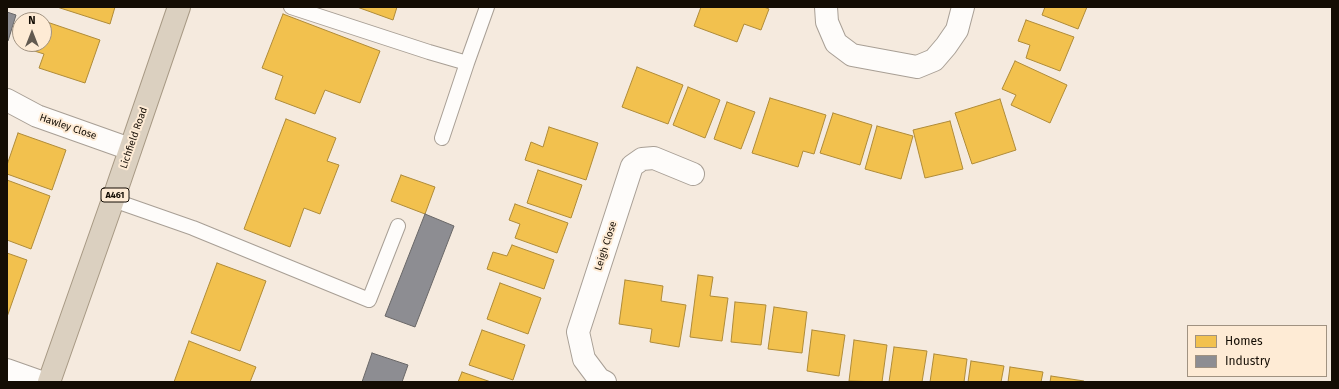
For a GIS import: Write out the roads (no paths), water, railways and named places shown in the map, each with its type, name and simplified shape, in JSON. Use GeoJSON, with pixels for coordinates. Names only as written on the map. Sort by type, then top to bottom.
{"type":"FeatureCollection","features":[{"type":"Feature","properties":{"kind":"highway","name":"Lichfield Road"},"geometry":{"type":"LineString","coordinates":[[49,382],[179,7]]}},
{"type":"Feature","properties":{"kind":"street"},"geometry":{"type":"LineString","coordinates":[[826,7],[827,22],[836,43],[852,55],[917,67],[934,60],[946,46],[957,30],[963,7]]}},
{"type":"Feature","properties":{"kind":"street","name":"Hawley Close"},"geometry":{"type":"LineString","coordinates":[[7,100],[37,116],[130,149]]}},
{"type":"Feature","properties":{"kind":"street","name":"Leigh Close"},"geometry":{"type":"LineString","coordinates":[[605,382],[599,379],[584,359],[578,332],[632,166],[642,160],[654,158],[693,174]]}},
{"type":"Feature","properties":{"kind":"street"},"geometry":{"type":"LineString","coordinates":[[7,370],[41,382]]}},
{"type":"Feature","properties":{"kind":"lane"},"geometry":{"type":"LineString","coordinates":[[291,7],[467,63]]}},
{"type":"Feature","properties":{"kind":"lane"},"geometry":{"type":"LineString","coordinates":[[442,138],[487,7]]}},
{"type":"Feature","properties":{"kind":"lane"},"geometry":{"type":"LineString","coordinates":[[113,200],[193,228],[369,300],[398,226]]}}]}
